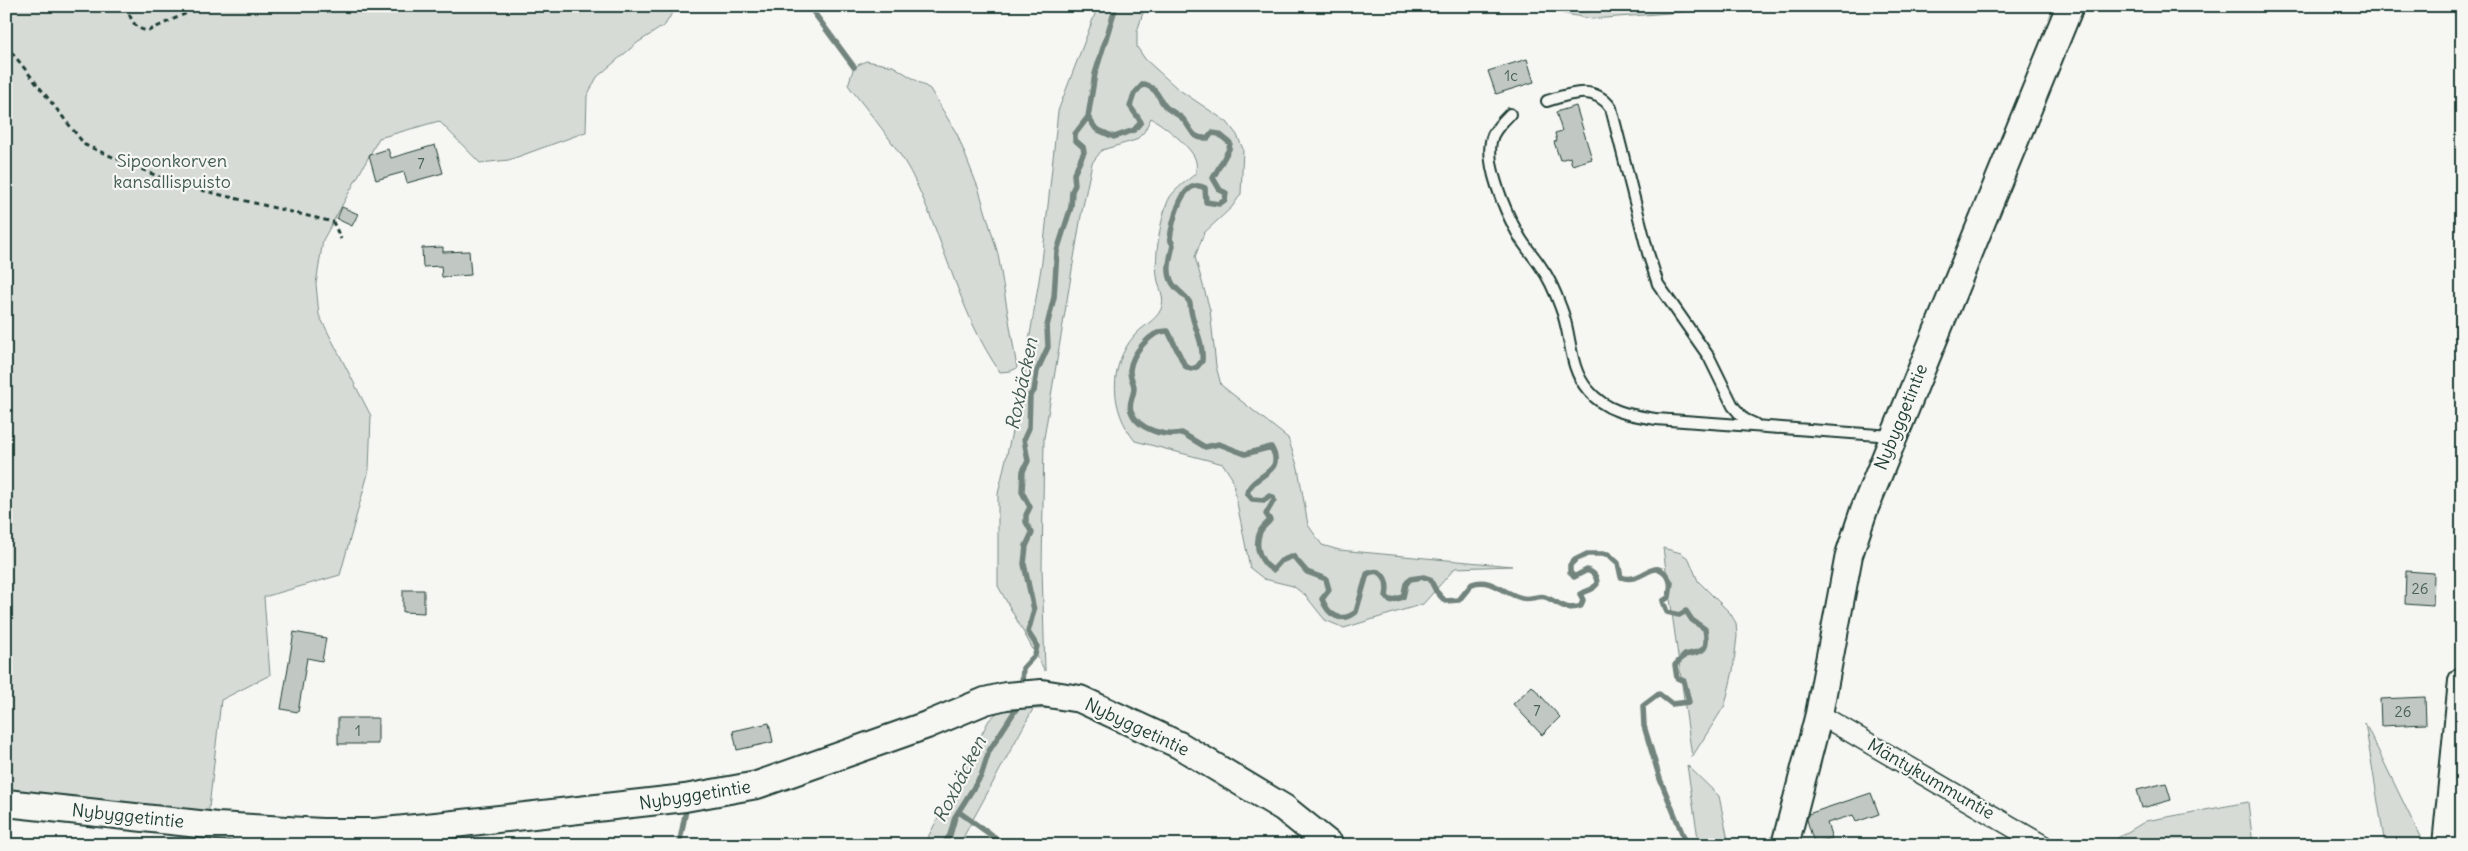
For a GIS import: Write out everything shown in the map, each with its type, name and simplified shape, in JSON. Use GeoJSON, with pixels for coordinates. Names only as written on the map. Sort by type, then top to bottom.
{"type":"FeatureCollection","features":[{"type":"Feature","properties":{"kind":"street","name":"Nybyggetintie"},"geometry":{"type":"LineString","coordinates":[[1785,845],[1819,714],[1849,556],[1893,436],[2070,6]]}},
{"type":"Feature","properties":{"kind":"street"},"geometry":{"type":"LineString","coordinates":[[2446,845],[2462,681]]}},
{"type":"Feature","properties":{"kind":"street","name":"Nybyggetintie"},"geometry":{"type":"LineString","coordinates":[[6,803],[217,826],[314,832],[375,832],[436,826],[685,798],[757,785],[927,725],[985,701],[1006,696],[1042,693],[1080,700],[1179,745],[1284,808],[1330,845]]}},
{"type":"Feature","properties":{"kind":"street","name":"Mäntykummuntie"},"geometry":{"type":"LineString","coordinates":[[1819,714],[2043,845]]}},
{"type":"Feature","properties":{"kind":"lane"},"geometry":{"type":"LineString","coordinates":[[1547,101],[1575,93],[1589,93],[1602,98],[1611,108],[1648,253],[1658,284],[1709,356],[1737,413],[1744,419],[1760,426]]}},
{"type":"Feature","properties":{"kind":"lane"},"geometry":{"type":"LineString","coordinates":[[1510,114],[1493,135],[1490,151],[1491,166],[1516,230],[1541,267],[1557,297],[1566,321],[1574,365],[1587,389],[1597,400],[1622,413],[1656,419],[1893,436]]}},
{"type":"Feature","properties":{"kind":"path"},"geometry":{"type":"LineString","coordinates":[[126,6],[129,19],[141,30],[148,31],[202,6]]}},
{"type":"Feature","properties":{"kind":"path"},"geometry":{"type":"LineString","coordinates":[[6,45],[84,145],[176,184],[333,222],[341,239]]}},
{"type":"Feature","properties":{"kind":"green space","name":"Sipoonkorven kansallispuisto"},"geometry":{"type":"Polygon","coordinates":[[[6,6],[676,6],[665,25],[637,43],[597,77],[587,96],[586,132],[509,160],[480,163],[439,121],[379,138],[323,240],[316,284],[319,315],[371,416],[369,470],[340,575],[264,597],[270,675],[221,700],[208,817],[6,789],[6,6]]]}},
{"type":"Feature","properties":{"kind":"green space"},"geometry":{"type":"Polygon","coordinates":[[[1098,6],[1145,6],[1137,32],[1137,47],[1145,59],[1178,89],[1227,122],[1237,135],[1243,149],[1241,194],[1232,207],[1204,233],[1195,257],[1210,310],[1216,366],[1221,385],[1288,438],[1298,468],[1308,525],[1322,545],[1339,550],[1512,566],[1455,568],[1423,604],[1344,628],[1325,620],[1305,595],[1293,586],[1264,579],[1250,568],[1232,478],[1223,464],[1135,441],[1121,416],[1115,388],[1116,375],[1126,348],[1134,336],[1156,317],[1161,309],[1163,300],[1157,276],[1156,259],[1164,213],[1170,197],[1195,174],[1196,166],[1194,156],[1190,150],[1170,131],[1151,118],[1144,132],[1136,140],[1102,150],[1092,163],[1081,216],[1044,438],[1042,568],[1045,671],[998,586],[998,494],[1020,396],[1042,262],[1058,111],[1098,6]]]}},
{"type":"Feature","properties":{"kind":"green space"},"geometry":{"type":"Polygon","coordinates":[[[1557,6],[1759,6],[1592,19],[1561,13],[1557,6]]]}},
{"type":"Feature","properties":{"kind":"green space"},"geometry":{"type":"Polygon","coordinates":[[[866,61],[893,66],[930,89],[957,134],[979,190],[998,254],[1017,368],[1011,371],[1000,372],[986,350],[964,305],[917,185],[903,159],[848,85],[854,67],[866,61]]]}},
{"type":"Feature","properties":{"kind":"green space"},"geometry":{"type":"Polygon","coordinates":[[[1663,548],[1681,553],[1689,559],[1698,581],[1730,613],[1736,623],[1737,636],[1733,671],[1725,705],[1692,757],[1663,548]]]}},
{"type":"Feature","properties":{"kind":"green space"},"geometry":{"type":"Polygon","coordinates":[[[1044,701],[1061,708],[1033,709],[959,845],[924,845],[989,720],[1006,705],[1044,701]]]}},
{"type":"Feature","properties":{"kind":"green space"},"geometry":{"type":"Polygon","coordinates":[[[2365,723],[2424,845],[2385,845],[2365,723]]]}},
{"type":"Feature","properties":{"kind":"green space"},"geometry":{"type":"Polygon","coordinates":[[[1687,765],[1719,796],[1729,845],[1699,845],[1687,765]]]}},
{"type":"Feature","properties":{"kind":"green space"},"geometry":{"type":"Polygon","coordinates":[[[2248,802],[2253,845],[2106,845],[2146,821],[2248,802]]]}},
{"type":"Feature","properties":{"kind":"building"},"geometry":{"type":"Polygon","coordinates":[[[1527,59],[1534,82],[1496,94],[1488,71],[1527,59]]]}},
{"type":"Feature","properties":{"kind":"building"},"geometry":{"type":"Polygon","coordinates":[[[1576,106],[1592,159],[1572,165],[1570,157],[1560,160],[1554,142],[1557,141],[1555,133],[1562,131],[1556,112],[1576,106]]]}},
{"type":"Feature","properties":{"kind":"building"},"geometry":{"type":"Polygon","coordinates":[[[435,145],[443,173],[407,183],[404,172],[376,180],[369,155],[388,149],[391,158],[435,145]]]}},
{"type":"Feature","properties":{"kind":"building"},"geometry":{"type":"Polygon","coordinates":[[[342,207],[358,214],[352,226],[337,219],[342,207]]]}},
{"type":"Feature","properties":{"kind":"building"},"geometry":{"type":"Polygon","coordinates":[[[443,247],[443,252],[469,251],[471,275],[442,277],[441,266],[423,267],[422,248],[443,247]]]}},
{"type":"Feature","properties":{"kind":"building"},"geometry":{"type":"Polygon","coordinates":[[[2406,571],[2434,573],[2433,606],[2405,604],[2406,571]]]}},
{"type":"Feature","properties":{"kind":"building"},"geometry":{"type":"Polygon","coordinates":[[[403,590],[424,590],[424,613],[403,612],[403,590]]]}},
{"type":"Feature","properties":{"kind":"building"},"geometry":{"type":"Polygon","coordinates":[[[294,632],[326,638],[322,661],[307,658],[298,712],[281,709],[294,632]]]}},
{"type":"Feature","properties":{"kind":"building"},"geometry":{"type":"Polygon","coordinates":[[[1532,686],[1560,717],[1542,735],[1513,704],[1532,686]]]}},
{"type":"Feature","properties":{"kind":"building"},"geometry":{"type":"Polygon","coordinates":[[[2425,697],[2426,724],[2381,726],[2380,699],[2425,697]]]}},
{"type":"Feature","properties":{"kind":"building"},"geometry":{"type":"Polygon","coordinates":[[[338,718],[378,718],[378,744],[338,744],[338,718]]]}},
{"type":"Feature","properties":{"kind":"building"},"geometry":{"type":"Polygon","coordinates":[[[769,723],[773,742],[737,750],[733,731],[769,723]]]}},
{"type":"Feature","properties":{"kind":"building"},"geometry":{"type":"Polygon","coordinates":[[[2166,783],[2171,800],[2142,808],[2137,790],[2166,783]]]}},
{"type":"Feature","properties":{"kind":"building"},"geometry":{"type":"Polygon","coordinates":[[[1871,793],[1879,814],[1856,822],[1853,815],[1827,823],[1832,838],[1814,843],[1807,820],[1808,814],[1871,793]]]}},
{"type":"Feature","properties":{"kind":"waterway"},"geometry":{"type":"LineString","coordinates":[[809,6],[854,67]]}},
{"type":"Feature","properties":{"kind":"waterway","name":"Roxbäcken"},"geometry":{"type":"LineString","coordinates":[[1022,683],[1023,668],[1035,655],[1037,646],[1028,632],[1034,610],[1024,564],[1026,546],[1032,533],[1026,522],[1026,515],[1030,507],[1022,492],[1023,471],[1028,461],[1024,439],[1029,428],[1030,395],[1034,391],[1037,371],[1048,347],[1047,326],[1054,297],[1057,251],[1071,207],[1072,191],[1075,185],[1074,174],[1084,152],[1083,147],[1075,140],[1075,134],[1088,117],[1095,74],[1116,6]]}},
{"type":"Feature","properties":{"kind":"waterway"},"geometry":{"type":"LineString","coordinates":[[1565,6],[1566,8],[1583,10],[1627,6]]}},
{"type":"Feature","properties":{"kind":"waterway"},"geometry":{"type":"LineString","coordinates":[[1088,117],[1096,129],[1114,137],[1134,130],[1141,122],[1130,106],[1134,94],[1143,84],[1153,89],[1164,105],[1183,119],[1192,133],[1202,138],[1208,138],[1212,133],[1219,134],[1230,143],[1229,149],[1213,178],[1220,190],[1226,193],[1225,200],[1219,204],[1206,202],[1205,188],[1197,186],[1191,188],[1185,193],[1177,208],[1170,239],[1173,245],[1169,261],[1170,278],[1172,283],[1190,303],[1201,346],[1202,361],[1197,367],[1191,369],[1185,366],[1168,331],[1155,334],[1143,344],[1134,357],[1130,372],[1134,388],[1130,408],[1135,418],[1153,431],[1168,434],[1182,433],[1205,447],[1219,444],[1245,454],[1271,447],[1275,456],[1275,463],[1267,473],[1250,486],[1247,493],[1252,499],[1264,500],[1269,496],[1273,497],[1274,500],[1266,514],[1270,520],[1261,530],[1258,537],[1259,554],[1268,567],[1273,570],[1281,561],[1293,556],[1307,572],[1326,579],[1329,590],[1322,599],[1331,613],[1340,617],[1350,616],[1356,612],[1367,574],[1373,572],[1381,573],[1384,576],[1387,585],[1386,596],[1390,601],[1403,597],[1406,584],[1410,579],[1424,577],[1430,579],[1436,591],[1445,601],[1459,600],[1472,584],[1479,582],[1492,584],[1522,598],[1545,597],[1562,606],[1571,608],[1581,606],[1583,600],[1580,594],[1592,589],[1597,584],[1595,575],[1592,572],[1587,570],[1574,577],[1570,572],[1570,565],[1587,554],[1608,554],[1618,563],[1621,577],[1636,577],[1655,569],[1660,569],[1665,574],[1671,583],[1669,597],[1663,601],[1667,612],[1679,615],[1686,611],[1692,620],[1705,629],[1706,637],[1703,649],[1685,655],[1675,665],[1677,678],[1684,681],[1689,702],[1672,704],[1659,694],[1643,706],[1644,726],[1660,779],[1687,845]]}},
{"type":"Feature","properties":{"kind":"waterway","name":"Roxbäcken"},"geometry":{"type":"LineString","coordinates":[[943,845],[950,835],[955,817],[981,776],[989,751],[1020,703]]}},
{"type":"Feature","properties":{"kind":"waterway"},"geometry":{"type":"LineString","coordinates":[[679,845],[687,805]]}},
{"type":"Feature","properties":{"kind":"waterway"},"geometry":{"type":"LineString","coordinates":[[959,812],[1005,845]]}}]}
